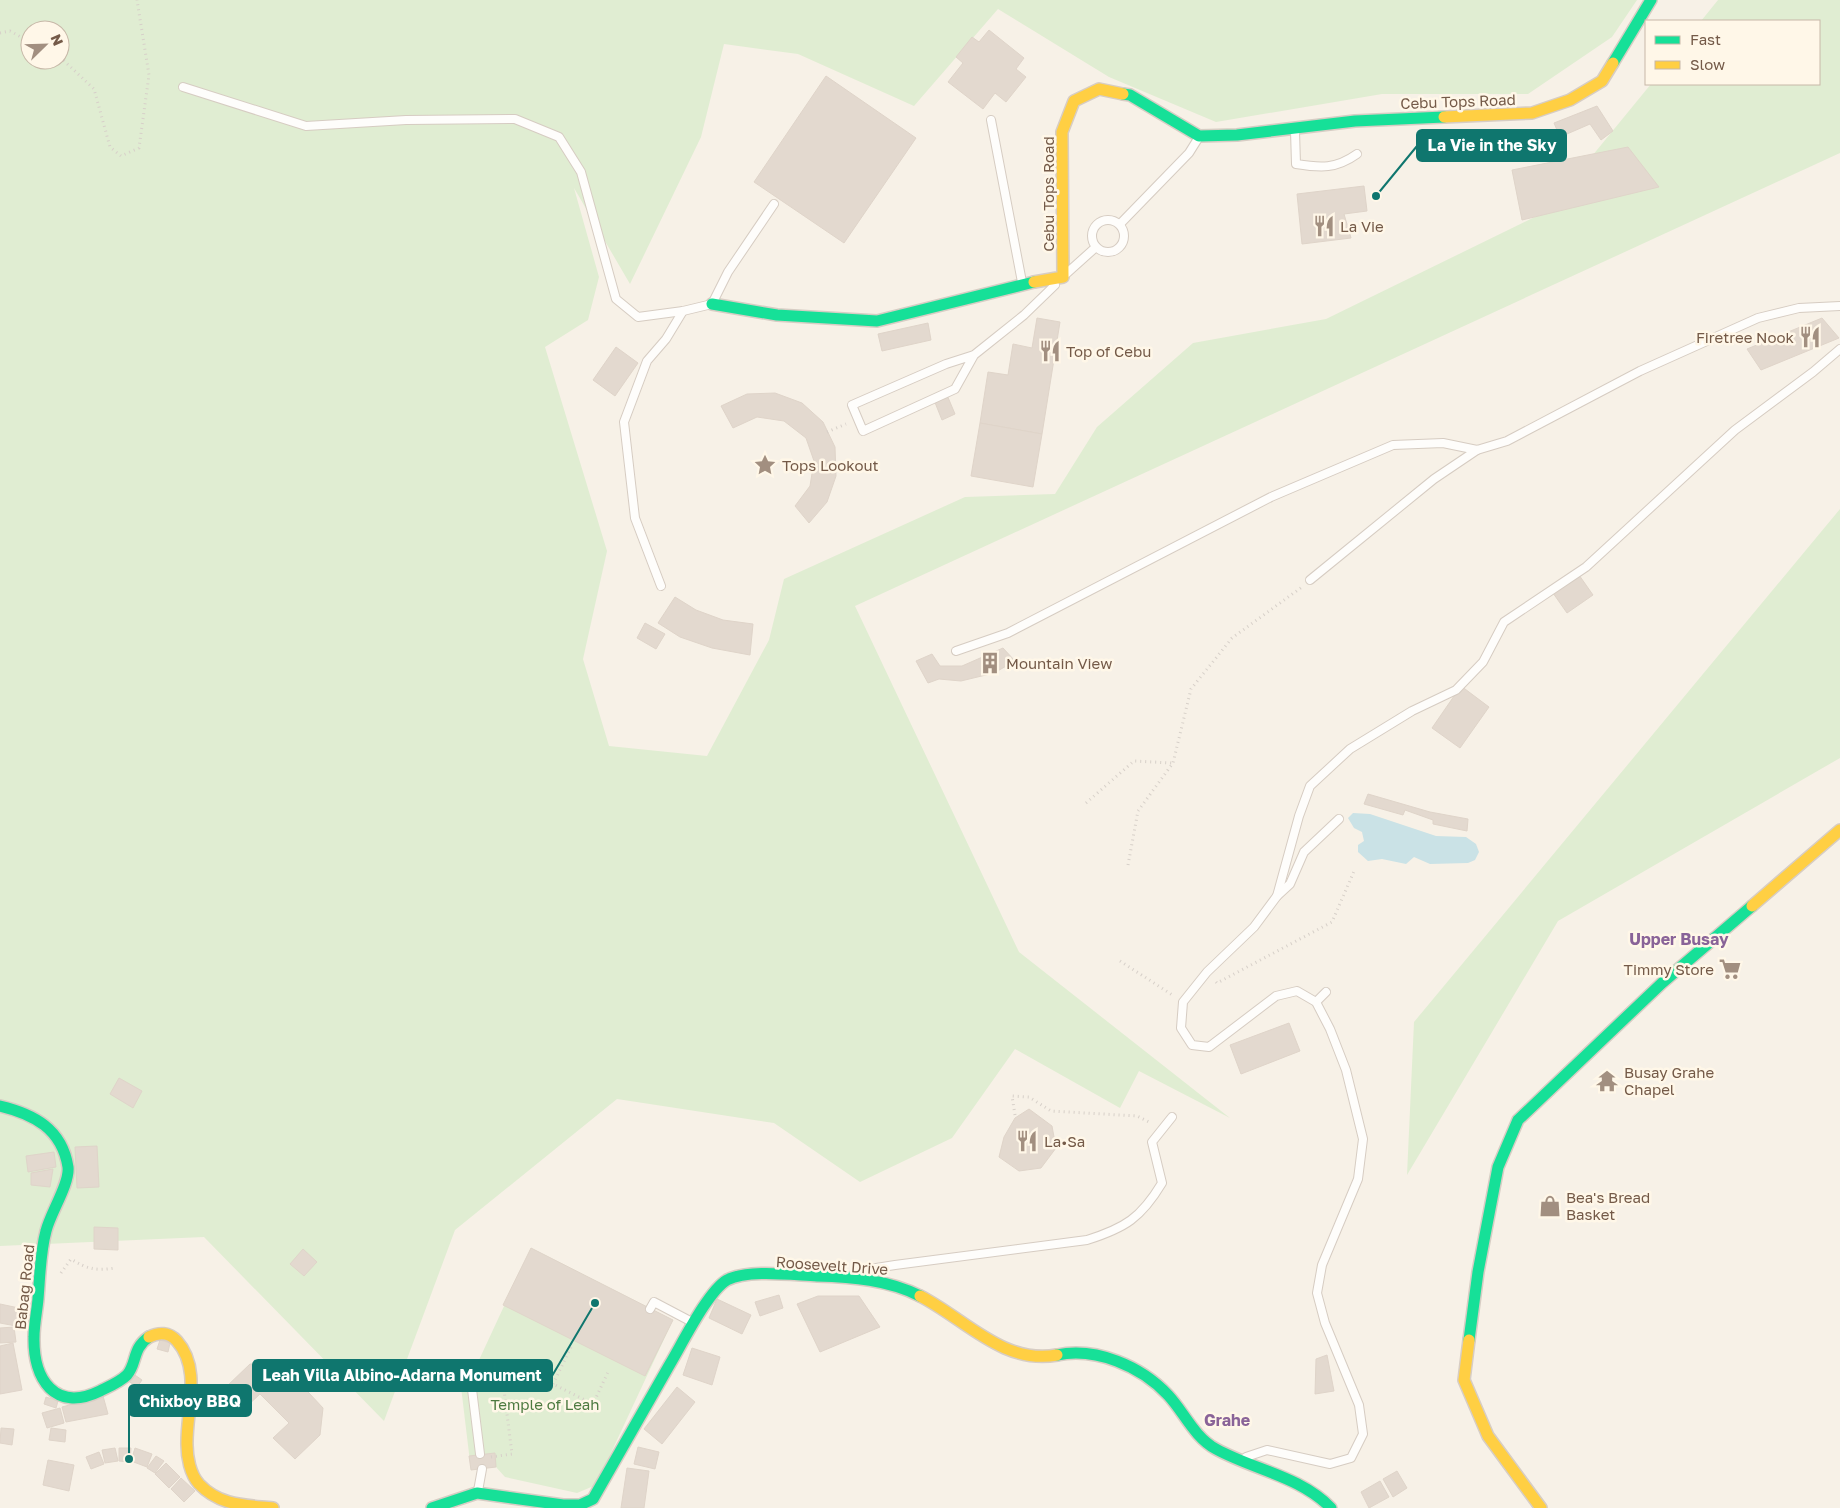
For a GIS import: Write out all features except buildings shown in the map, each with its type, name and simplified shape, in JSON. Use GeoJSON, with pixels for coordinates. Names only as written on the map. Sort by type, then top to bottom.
{"type":"FeatureCollection","features":[{"type":"Feature","properties":{"kind":"street","name":"Cebu Tops Road"},"geometry":{"type":"LineString","coordinates":[[1063,276],[1062,132],[1074,101],[1099,89],[1130,95],[1199,136],[1295,129],[1355,121],[1532,114],[1570,100],[1602,81],[1651,0]]}},
{"type":"Feature","properties":{"kind":"street"},"geometry":{"type":"LineString","coordinates":[[712,304],[777,315],[878,321],[1022,284],[1063,276]]}},
{"type":"Feature","properties":{"kind":"street"},"geometry":{"type":"LineString","coordinates":[[1541,1508],[1488,1436],[1464,1380],[1478,1272],[1498,1167],[1518,1120],[1662,983],[1840,830]]}},
{"type":"Feature","properties":{"kind":"street","name":"Babag Road"},"geometry":{"type":"LineString","coordinates":[[0,1106],[25,1112],[50,1126],[61,1142],[69,1170],[45,1231],[39,1269],[34,1339],[39,1368],[48,1388],[63,1397],[80,1399],[95,1393],[127,1374],[136,1350],[145,1340],[158,1333],[167,1333],[179,1343],[188,1363],[192,1383],[187,1430],[187,1450],[191,1472],[203,1489],[214,1498],[234,1504],[273,1508]]}},
{"type":"Feature","properties":{"kind":"street","name":"Roosevelt Drive"},"geometry":{"type":"LineString","coordinates":[[477,1493],[564,1505],[580,1505],[593,1499],[694,1323],[715,1292],[726,1281],[741,1275],[853,1279],[890,1283],[915,1293],[999,1345],[1032,1357],[1075,1351],[1106,1357],[1139,1373],[1166,1393],[1214,1448],[1325,1500],[1330,1508]]}},
{"type":"Feature","properties":{"kind":"street"},"geometry":{"type":"LineString","coordinates":[[432,1508],[477,1493]]}},
{"type":"Feature","properties":{"kind":"street"},"geometry":{"type":"LineString","coordinates":[[1527,1508],[1531,1494]]}},
{"type":"Feature","properties":{"kind":"lane"},"geometry":{"type":"LineString","coordinates":[[183,87],[306,126],[406,120],[515,119],[559,137],[581,172],[616,298],[638,317],[683,311],[712,304],[728,272],[774,204]]}},
{"type":"Feature","properties":{"kind":"lane"},"geometry":{"type":"LineString","coordinates":[[991,120],[1022,284]]}},
{"type":"Feature","properties":{"kind":"lane"},"geometry":{"type":"LineString","coordinates":[[1295,129],[1296,164],[1324,168],[1348,161],[1357,154]]}},
{"type":"Feature","properties":{"kind":"lane"},"geometry":{"type":"LineString","coordinates":[[1120,224],[1189,153],[1199,136]]}},
{"type":"Feature","properties":{"kind":"lane"},"geometry":{"type":"LineString","coordinates":[[1104,220],[1112,220],[1120,224],[1124,230],[1122,244],[1110,252],[1102,251],[1096,247],[1092,240],[1092,231],[1096,224],[1104,220]]}},
{"type":"Feature","properties":{"kind":"lane"},"geometry":{"type":"LineString","coordinates":[[974,355],[955,389],[864,431],[852,405],[946,364],[974,355],[1024,315],[1063,276],[1096,247]]}},
{"type":"Feature","properties":{"kind":"lane"},"geometry":{"type":"LineString","coordinates":[[1310,580],[1434,479],[1477,450],[1507,441],[1640,371],[1758,318],[1799,308],[1840,306]]}},
{"type":"Feature","properties":{"kind":"lane"},"geometry":{"type":"LineString","coordinates":[[661,586],[635,518],[624,422],[647,361],[666,339],[683,311]]}},
{"type":"Feature","properties":{"kind":"lane"},"geometry":{"type":"LineString","coordinates":[[1276,896],[1299,816],[1310,786],[1350,750],[1412,710],[1456,690],[1483,662],[1504,622],[1586,567],[1735,430],[1813,372],[1840,348]]}},
{"type":"Feature","properties":{"kind":"lane"},"geometry":{"type":"LineString","coordinates":[[956,651],[1008,633],[1271,497],[1393,445],[1443,443],[1477,450]]}},
{"type":"Feature","properties":{"kind":"lane"},"geometry":{"type":"LineString","coordinates":[[1241,1459],[1267,1450],[1330,1464],[1351,1458],[1363,1434],[1359,1405],[1325,1322],[1317,1293],[1322,1265],[1358,1179],[1363,1139],[1346,1070],[1316,1002],[1296,991],[1276,996],[1209,1047],[1192,1045],[1181,1028],[1183,1002],[1207,972],[1254,927],[1276,896],[1290,884],[1304,852],[1339,820]]}},
{"type":"Feature","properties":{"kind":"lane"},"geometry":{"type":"LineString","coordinates":[[1316,1002],[1326,992]]}},
{"type":"Feature","properties":{"kind":"lane"},"geometry":{"type":"LineString","coordinates":[[853,1279],[870,1269],[1087,1240],[1112,1232],[1133,1221],[1149,1205],[1162,1183],[1152,1142],[1172,1117]]}},
{"type":"Feature","properties":{"kind":"lane"},"geometry":{"type":"LineString","coordinates":[[650,1309],[654,1302],[694,1323]]}},
{"type":"Feature","properties":{"kind":"lane"},"geometry":{"type":"LineString","coordinates":[[480,1454],[470,1373],[520,1367]]}},
{"type":"Feature","properties":{"kind":"lane"},"geometry":{"type":"LineString","coordinates":[[477,1493],[482,1469]]}},
{"type":"Feature","properties":{"kind":"path"},"geometry":{"type":"LineString","coordinates":[[70,66],[94,89],[110,147],[121,156],[139,148],[149,75],[137,0]]}},
{"type":"Feature","properties":{"kind":"path"},"geometry":{"type":"LineString","coordinates":[[0,33],[10,31],[20,36]]}},
{"type":"Feature","properties":{"kind":"path"},"geometry":{"type":"LineString","coordinates":[[827,432],[858,418]]}},
{"type":"Feature","properties":{"kind":"path"},"geometry":{"type":"LineString","coordinates":[[1128,865],[1138,810],[1172,763],[1191,689],[1232,638],[1310,580]]}},
{"type":"Feature","properties":{"kind":"path"},"geometry":{"type":"LineString","coordinates":[[1086,803],[1134,761],[1172,763]]}},
{"type":"Feature","properties":{"kind":"path"},"geometry":{"type":"LineString","coordinates":[[1207,972],[1217,983],[1332,922],[1355,869]]}},
{"type":"Feature","properties":{"kind":"path"},"geometry":{"type":"LineString","coordinates":[[1120,961],[1183,1002]]}},
{"type":"Feature","properties":{"kind":"path"},"geometry":{"type":"LineString","coordinates":[[1015,1115],[1012,1096],[1030,1097],[1051,1111],[1137,1116],[1162,1129]]}},
{"type":"Feature","properties":{"kind":"path"},"geometry":{"type":"LineString","coordinates":[[58,1280],[70,1259],[86,1268],[96,1270],[115,1268]]}},
{"type":"Feature","properties":{"kind":"path"},"geometry":{"type":"LineString","coordinates":[[553,1384],[572,1345]]}},
{"type":"Feature","properties":{"kind":"path"},"geometry":{"type":"LineString","coordinates":[[520,1367],[593,1404],[608,1372]]}},
{"type":"Feature","properties":{"kind":"path"},"geometry":{"type":"LineString","coordinates":[[495,1456],[512,1454],[502,1369]]}},
{"type":"Feature","properties":{"kind":"green space"},"geometry":{"type":"Polygon","coordinates":[[[0,0],[1637,0],[1612,37],[1528,94],[1382,94],[1216,122],[1109,77],[998,9],[914,106],[798,54],[724,44],[701,137],[630,284],[574,188],[599,277],[588,320],[545,347],[607,551],[583,659],[609,746],[707,756],[769,640],[784,579],[965,497],[1055,494],[1097,427],[1193,343],[1326,319],[1547,211],[1650,85],[1820,85],[1820,20],[1702,20],[1718,0],[1840,0],[1840,153],[855,606],[1019,952],[1230,1118],[1139,1071],[1120,1108],[1015,1049],[952,1138],[860,1182],[774,1123],[617,1099],[455,1230],[384,1421],[204,1237],[0,1246],[0,0]]]}},
{"type":"Feature","properties":{"kind":"green space"},"geometry":{"type":"Polygon","coordinates":[[[1840,509],[1840,758],[1558,921],[1407,1175],[1414,1022],[1840,509]]]}},
{"type":"Feature","properties":{"kind":"green space","name":"Temple of Leah"},"geometry":{"type":"Polygon","coordinates":[[[531,1248],[673,1320],[596,1485],[577,1493],[505,1477],[496,1467],[471,1470],[458,1362],[479,1360],[531,1248]]]}},
{"type":"Feature","properties":{"kind":"water"},"geometry":{"type":"Polygon","coordinates":[[[1353,813],[1370,814],[1436,836],[1466,837],[1476,844],[1479,852],[1475,860],[1468,863],[1430,864],[1414,857],[1406,864],[1382,859],[1368,861],[1358,852],[1358,845],[1364,841],[1362,832],[1354,828],[1348,818],[1353,813]]]}},
{"type":"Feature","properties":{"kind":"traffic: fast"},"geometry":{"type":"LineString","coordinates":[[1613,63],[1651,0]]}},
{"type":"Feature","properties":{"kind":"traffic: fast"},"geometry":{"type":"LineString","coordinates":[[1123,94],[1130,95],[1199,136],[1237,135],[1355,121],[1444,117]]}},
{"type":"Feature","properties":{"kind":"traffic: fast"},"geometry":{"type":"LineString","coordinates":[[712,304],[777,315],[877,321],[1034,282]]}},
{"type":"Feature","properties":{"kind":"traffic: fast"},"geometry":{"type":"LineString","coordinates":[[1469,1340],[1478,1272],[1498,1167],[1518,1120],[1662,983],[1752,906]]}},
{"type":"Feature","properties":{"kind":"traffic: fast"},"geometry":{"type":"LineString","coordinates":[[0,1106],[35,1119],[53,1133],[65,1154],[68,1167],[63,1190],[48,1224],[41,1256],[34,1337],[38,1366],[43,1378],[50,1388],[59,1395],[71,1398],[84,1397],[100,1391],[127,1375],[137,1351],[149,1337]]}},
{"type":"Feature","properties":{"kind":"traffic: fast"},"geometry":{"type":"LineString","coordinates":[[432,1508],[477,1493],[563,1505],[580,1505],[593,1499],[696,1319],[712,1295],[727,1280],[758,1274],[844,1277],[896,1286],[920,1296]]}},
{"type":"Feature","properties":{"kind":"traffic: fast"},"geometry":{"type":"LineString","coordinates":[[1057,1355],[1072,1353],[1102,1356],[1131,1367],[1145,1375],[1168,1395],[1195,1431],[1208,1444],[1305,1488],[1331,1508]]}},
{"type":"Feature","properties":{"kind":"traffic: slow"},"geometry":{"type":"LineString","coordinates":[[1444,117],[1532,113],[1570,100],[1602,81],[1613,63]]}},
{"type":"Feature","properties":{"kind":"traffic: slow"},"geometry":{"type":"LineString","coordinates":[[1034,282],[1063,277],[1062,132],[1074,101],[1099,89],[1123,94]]}},
{"type":"Feature","properties":{"kind":"traffic: slow"},"geometry":{"type":"LineString","coordinates":[[1752,906],[1840,830]]}},
{"type":"Feature","properties":{"kind":"traffic: slow"},"geometry":{"type":"LineString","coordinates":[[920,1296],[1002,1347],[1019,1353],[1037,1356],[1057,1355]]}},
{"type":"Feature","properties":{"kind":"traffic: slow"},"geometry":{"type":"LineString","coordinates":[[149,1337],[156,1334],[164,1334],[174,1338],[185,1352],[189,1364],[191,1391],[187,1450],[196,1480],[215,1497],[243,1505],[273,1508]]}},
{"type":"Feature","properties":{"kind":"traffic: slow"},"geometry":{"type":"LineString","coordinates":[[1469,1340],[1464,1380],[1488,1436],[1541,1508]]}},
{"type":"Feature","properties":{"kind":"place","name":"La Vie in the Sky"},"geometry":{"type":"Point","coordinates":[1376,196]}},
{"type":"Feature","properties":{"kind":"place","name":"La Vie"},"geometry":{"type":"Point","coordinates":[1324,226]}},
{"type":"Feature","properties":{"kind":"place","name":"Firetree Nook"},"geometry":{"type":"Point","coordinates":[1810,337]}},
{"type":"Feature","properties":{"kind":"place","name":"Top of Cebu"},"geometry":{"type":"Point","coordinates":[1050,351]}},
{"type":"Feature","properties":{"kind":"place","name":"Tops Lookout"},"geometry":{"type":"Point","coordinates":[765,465]}},
{"type":"Feature","properties":{"kind":"place","name":"Mountain View"},"geometry":{"type":"Point","coordinates":[990,663]}},
{"type":"Feature","properties":{"kind":"place","name":"Timmy Store"},"geometry":{"type":"Point","coordinates":[1730,969]}},
{"type":"Feature","properties":{"kind":"place","name":"Busay Grahe Chapel"},"geometry":{"type":"Point","coordinates":[1607,1081]}},
{"type":"Feature","properties":{"kind":"place","name":"La•Sa"},"geometry":{"type":"Point","coordinates":[1027,1141]}},
{"type":"Feature","properties":{"kind":"place","name":"Bea's Bread Basket"},"geometry":{"type":"Point","coordinates":[1550,1206]}},
{"type":"Feature","properties":{"kind":"place","name":"Leah Villa Albino-Adarna Monument"},"geometry":{"type":"Point","coordinates":[595,1303]}},
{"type":"Feature","properties":{"kind":"place","name":"Chixboy BBQ"},"geometry":{"type":"Point","coordinates":[129,1459]}},
{"type":"Feature","properties":{"kind":"district","name":"Upper Busay"},"geometry":{"type":"Point","coordinates":[1679,939]}},
{"type":"Feature","properties":{"kind":"district","name":"Grahe"},"geometry":{"type":"Point","coordinates":[1227,1420]}}]}
